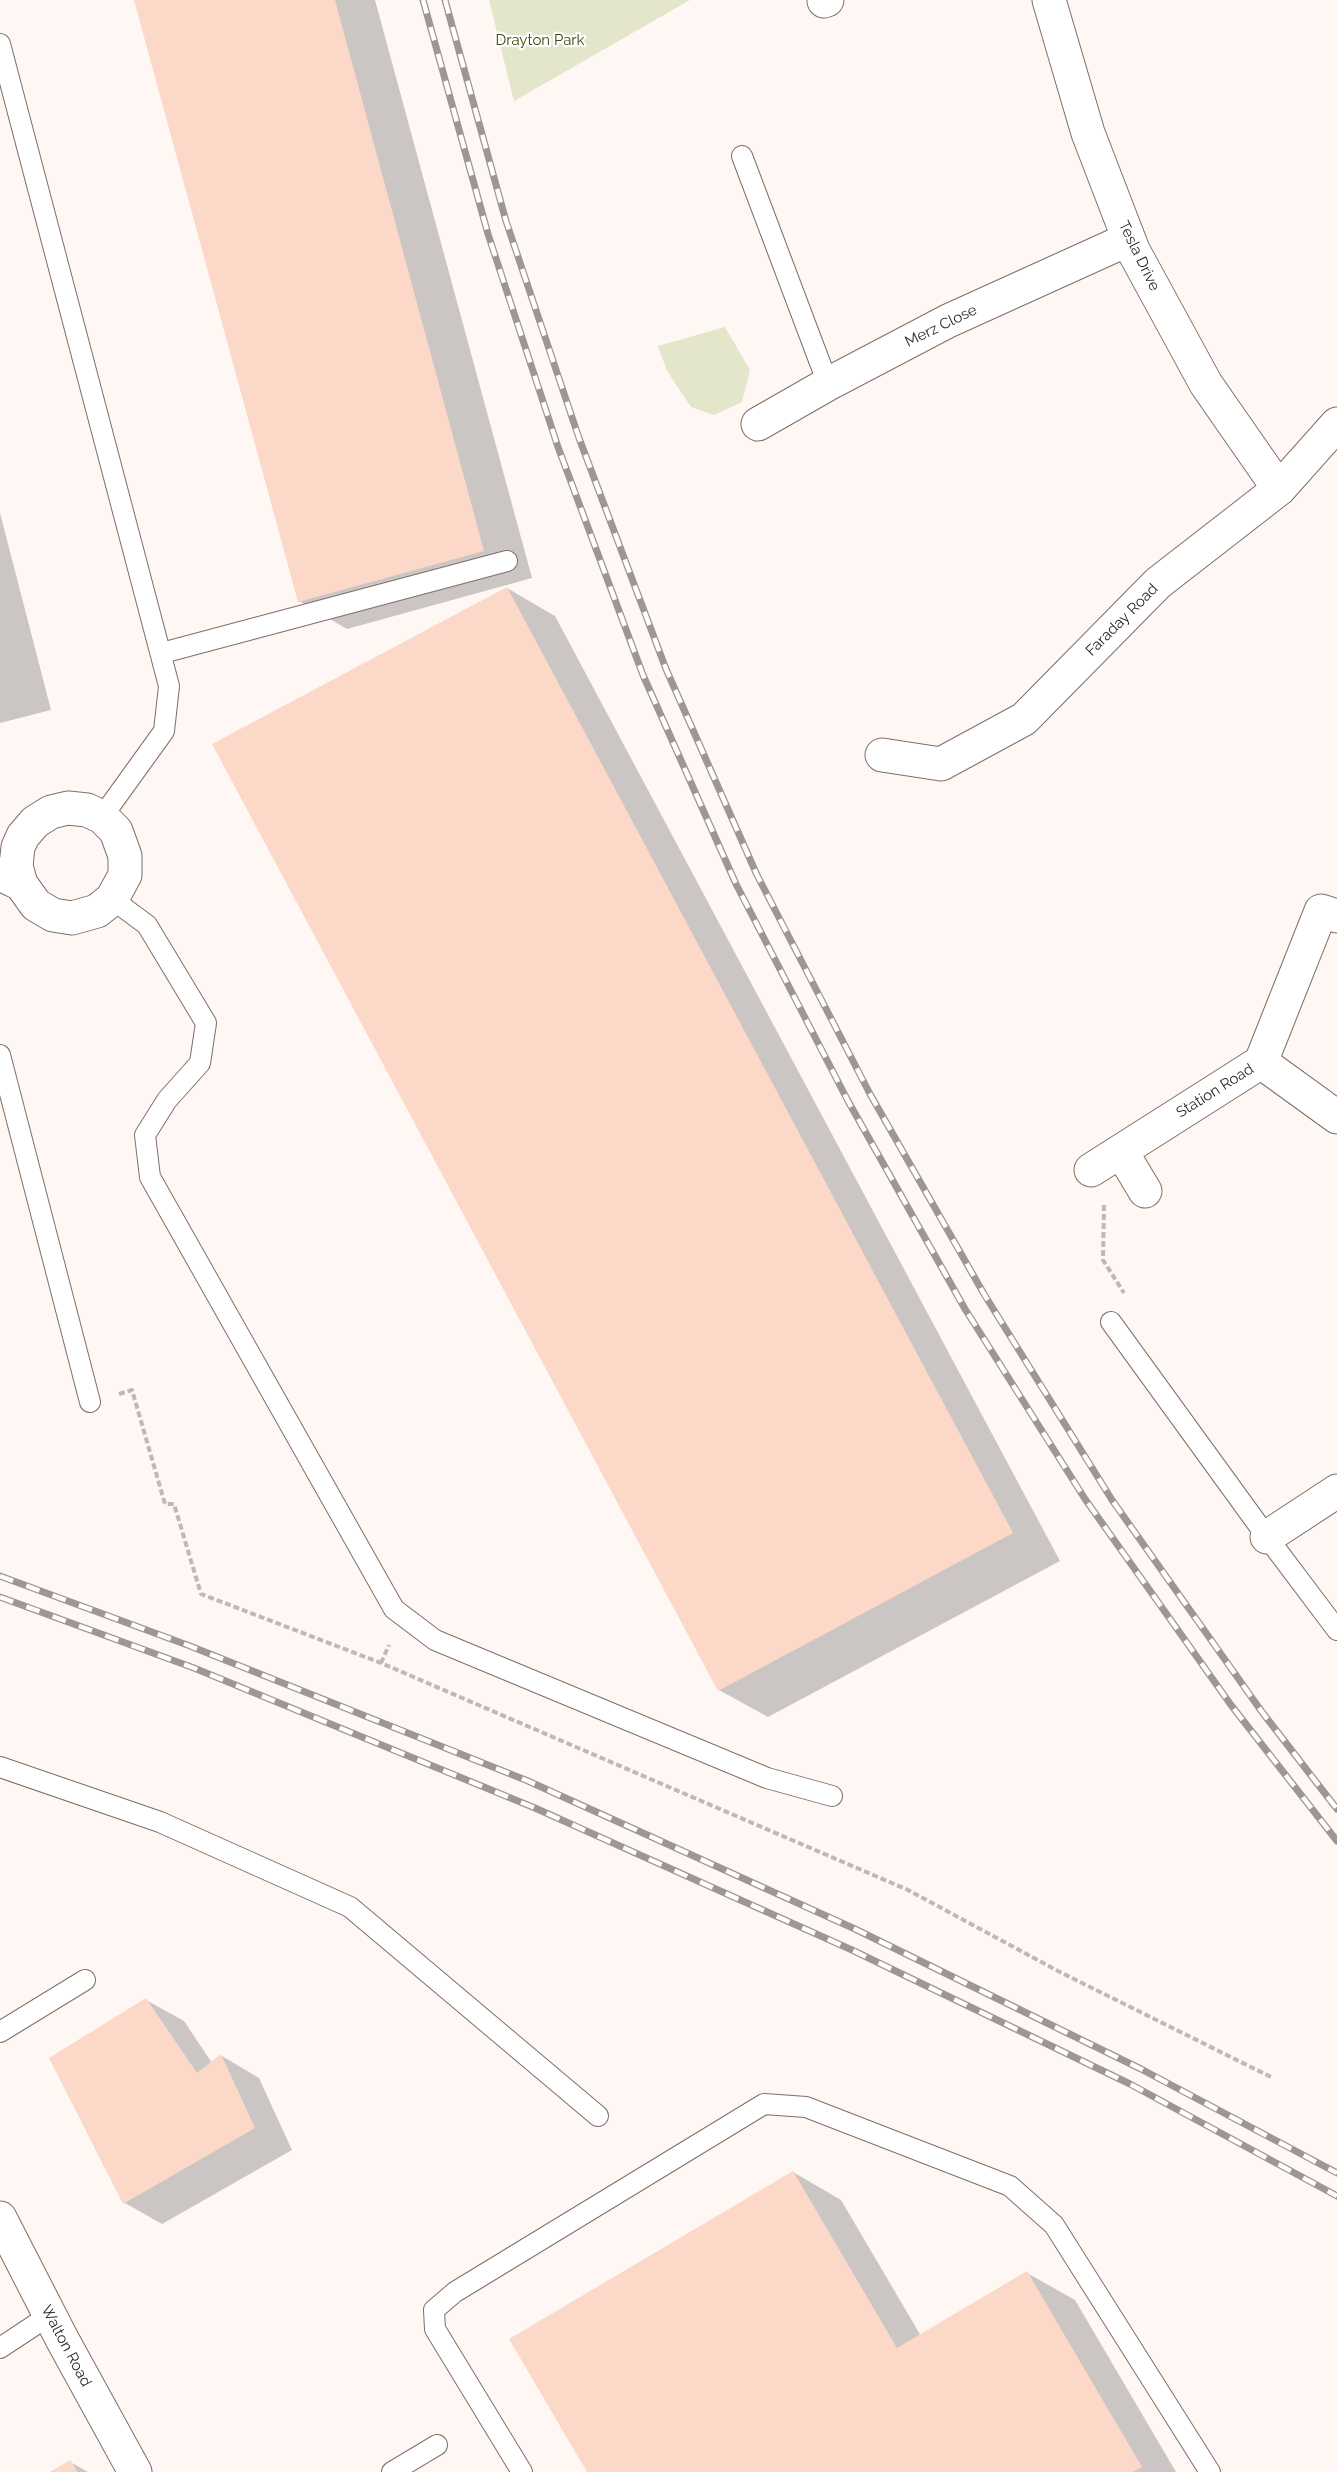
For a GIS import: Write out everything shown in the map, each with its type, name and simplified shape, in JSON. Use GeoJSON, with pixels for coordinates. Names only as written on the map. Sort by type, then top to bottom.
{"type":"FeatureCollection","features":[{"type":"Feature","properties":{"kind":"street","name":"Tesla Drive"},"geometry":{"type":"LineString","coordinates":[[1049,0],[1088,133],[1129,239],[1206,384],[1279,489]]}},
{"type":"Feature","properties":{"kind":"street","name":"Merz Close"},"geometry":{"type":"LineString","coordinates":[[758,424],[828,384],[948,321],[1129,239]]}},
{"type":"Feature","properties":{"kind":"street","name":"Faraday Road"},"geometry":{"type":"LineString","coordinates":[[882,755],[941,764],[1024,719],[1158,583],[1279,489],[1337,424]]}},
{"type":"Feature","properties":{"kind":"street"},"geometry":{"type":"LineString","coordinates":[[68,808],[87,810],[102,818],[116,831],[125,856],[125,875],[112,899],[98,911],[72,918],[53,915],[36,905],[10,879],[16,866],[18,847],[23,836],[35,822],[51,812],[68,808]]}},
{"type":"Feature","properties":{"kind":"street"},"geometry":{"type":"LineString","coordinates":[[1261,1062],[1321,911],[1337,916]]}},
{"type":"Feature","properties":{"kind":"street","name":"Station Road"},"geometry":{"type":"LineString","coordinates":[[1091,1170],[1261,1062],[1337,1117]]}},
{"type":"Feature","properties":{"kind":"street"},"geometry":{"type":"LineString","coordinates":[[1121,1151],[1145,1191]]}},
{"type":"Feature","properties":{"kind":"street"},"geometry":{"type":"LineString","coordinates":[[1267,1537],[1337,1491]]}},
{"type":"Feature","properties":{"kind":"street","name":"Walton Road"},"geometry":{"type":"LineString","coordinates":[[0,2218],[135,2472]]}},
{"type":"Feature","properties":{"kind":"lane"},"geometry":{"type":"LineString","coordinates":[[0,44],[169,686],[164,731],[102,818]]}},
{"type":"Feature","properties":{"kind":"lane"},"geometry":{"type":"LineString","coordinates":[[742,156],[828,384]]}},
{"type":"Feature","properties":{"kind":"lane"},"geometry":{"type":"LineString","coordinates":[[162,653],[507,561]]}},
{"type":"Feature","properties":{"kind":"lane"},"geometry":{"type":"LineString","coordinates":[[112,899],[147,925],[206,1023],[200,1063],[167,1100],[146,1135],[150,1177],[394,1609],[435,1640],[767,1778],[832,1796]]}},
{"type":"Feature","properties":{"kind":"lane"},"geometry":{"type":"LineString","coordinates":[[0,1054],[90,1402]]}},
{"type":"Feature","properties":{"kind":"lane"},"geometry":{"type":"LineString","coordinates":[[1111,1322],[1337,1630]]}},
{"type":"Feature","properties":{"kind":"lane"},"geometry":{"type":"LineString","coordinates":[[0,1767],[160,1821],[350,1907],[598,2116]]}},
{"type":"Feature","properties":{"kind":"lane"},"geometry":{"type":"LineString","coordinates":[[0,2032],[85,1980]]}},
{"type":"Feature","properties":{"kind":"lane"},"geometry":{"type":"LineString","coordinates":[[522,2472],[435,2329],[434,2310],[455,2292],[764,2104],[806,2107],[1010,2186],[1054,2225],[1210,2472]]}},
{"type":"Feature","properties":{"kind":"lane"},"geometry":{"type":"LineString","coordinates":[[0,2348],[50,2315]]}},
{"type":"Feature","properties":{"kind":"lane"},"geometry":{"type":"LineString","coordinates":[[392,2472],[437,2445]]}},
{"type":"Feature","properties":{"kind":"path"},"geometry":{"type":"LineString","coordinates":[[1091,1170],[1104,1190],[1103,1260],[1133,1307],[1111,1322]]}},
{"type":"Feature","properties":{"kind":"path"},"geometry":{"type":"LineString","coordinates":[[90,1402],[132,1390],[165,1504],[174,1504],[201,1594],[381,1663],[908,1890],[1058,1971],[1272,2078]]}},
{"type":"Feature","properties":{"kind":"green space","name":"Drayton Park"},"geometry":{"type":"Polygon","coordinates":[[[489,0],[690,0],[514,101],[489,0]]]}},
{"type":"Feature","properties":{"kind":"green space"},"geometry":{"type":"Polygon","coordinates":[[[725,327],[750,370],[742,402],[714,415],[691,407],[667,371],[658,346],[725,327]]]}},
{"type":"Feature","properties":{"kind":"building"},"geometry":{"type":"Polygon","coordinates":[[[134,0],[335,0],[484,551],[298,602],[134,0]]]}},
{"type":"Feature","properties":{"kind":"building"},"geometry":{"type":"Polygon","coordinates":[[[507,587],[1013,1533],[718,1691],[212,744],[507,587]]]}},
{"type":"Feature","properties":{"kind":"building"},"geometry":{"type":"Polygon","coordinates":[[[146,1998],[197,2073],[221,2054],[255,2128],[123,2204],[49,2058],[146,1998]]]}},
{"type":"Feature","properties":{"kind":"building"},"geometry":{"type":"Polygon","coordinates":[[[793,2171],[897,2348],[1027,2271],[1142,2467],[1133,2472],[587,2472],[509,2339],[793,2171]]]}},
{"type":"Feature","properties":{"kind":"building"},"geometry":{"type":"Polygon","coordinates":[[[70,2460],[78,2472],[50,2472],[70,2460]]]}},
{"type":"Feature","properties":{"kind":"railway"},"geometry":{"type":"LineString","coordinates":[[423,0],[488,234],[558,447],[643,675],[736,884],[848,1101],[965,1309],[1085,1499],[1231,1705],[1337,1841]]}},
{"type":"Feature","properties":{"kind":"railway"},"geometry":{"type":"LineString","coordinates":[[445,0],[506,221],[579,438],[666,669],[757,875],[870,1094],[984,1294],[1112,1500],[1262,1712],[1337,1809]]}},
{"type":"Feature","properties":{"kind":"railway"},"geometry":{"type":"LineString","coordinates":[[0,1576],[190,1646],[528,1781],[855,1929],[1141,2069],[1337,2173]]}},
{"type":"Feature","properties":{"kind":"railway"},"geometry":{"type":"LineString","coordinates":[[0,1597],[194,1668],[535,1808],[852,1950],[1130,2084],[1337,2196]]}}]}
